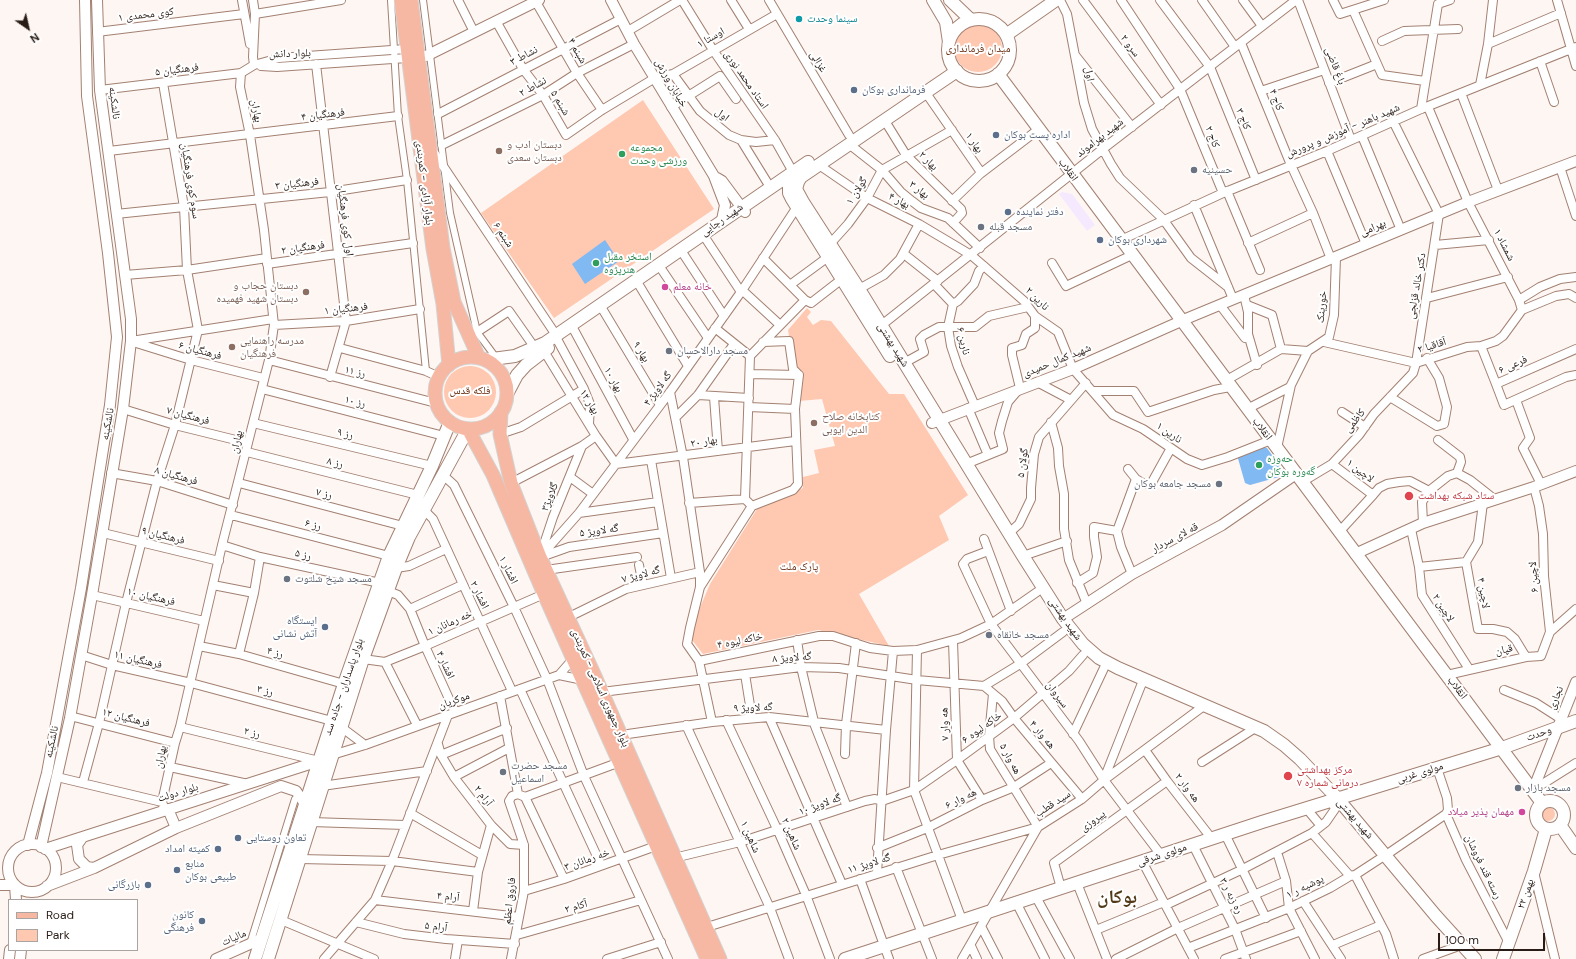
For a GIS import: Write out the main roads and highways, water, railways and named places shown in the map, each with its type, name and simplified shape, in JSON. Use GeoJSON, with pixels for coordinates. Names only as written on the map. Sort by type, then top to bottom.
{"type":"FeatureCollection","features":[{"type":"Feature","properties":{"kind":"main road","name":"بلوار آزادی - کمربندی"},"geometry":{"type":"LineString","coordinates":[[400,0],[436,147],[443,248],[449,303],[449,365]]}},
{"type":"Feature","properties":{"kind":"main road","name":"بلوار آزادی - کمربندی"},"geometry":{"type":"LineString","coordinates":[[411,0],[412,54],[433,249],[449,303],[487,359]]}},
{"type":"Feature","properties":{"kind":"main road"},"geometry":{"type":"LineString","coordinates":[[950,0],[971,20]]}},
{"type":"Feature","properties":{"kind":"main road"},"geometry":{"type":"LineString","coordinates":[[1006,35],[1056,0]]}},
{"type":"Feature","properties":{"kind":"main road"},"geometry":{"type":"LineString","coordinates":[[939,2],[946,22],[949,42],[949,58],[955,68],[969,79],[984,80],[998,74],[1004,68],[1009,56],[1009,43],[1006,35],[1000,27],[992,21],[982,19],[971,20],[957,28],[949,42]]}},
{"type":"Feature","properties":{"kind":"main road","name":"شهید رجایی"},"geometry":{"type":"LineString","coordinates":[[797,173],[819,165],[849,139],[884,121],[926,93],[955,68]]}},
{"type":"Feature","properties":{"kind":"main road","name":"شهید رجایی"},"geometry":{"type":"LineString","coordinates":[[557,338],[574,330],[684,255],[770,187],[797,173],[955,68]]}},
{"type":"Feature","properties":{"kind":"main road","name":"انقلاب"},"geometry":{"type":"LineString","coordinates":[[998,74],[1542,803]]}},
{"type":"Feature","properties":{"kind":"main road"},"geometry":{"type":"LineString","coordinates":[[794,203],[789,186],[791,177],[797,173]]}},
{"type":"Feature","properties":{"kind":"main road","name":"شهید بهشتی"},"geometry":{"type":"LineString","coordinates":[[797,173],[798,182],[796,189],[859,289],[878,328],[936,421],[1037,592],[1063,632],[1084,655],[1104,668],[1252,730],[1288,753],[1335,800]]}},
{"type":"Feature","properties":{"kind":"main road","name":"شهید رجایی"},"geometry":{"type":"LineString","coordinates":[[507,394],[517,375],[540,349],[722,220],[776,192],[784,192],[794,203]]}},
{"type":"Feature","properties":{"kind":"main road","name":"شهید بهشتی"},"geometry":{"type":"LineString","coordinates":[[794,203],[842,279],[904,363],[936,421],[966,464],[1063,619],[1082,644],[1099,658],[1264,731],[1300,759],[1475,959]]}},
{"type":"Feature","properties":{"kind":"main road","name":"شهید رجایی"},"geometry":{"type":"LineString","coordinates":[[487,359],[515,356],[540,349]]}},
{"type":"Feature","properties":{"kind":"main road"},"geometry":{"type":"LineString","coordinates":[[468,357],[487,359],[502,374],[506,384],[507,394],[501,412],[487,425],[468,429],[450,422],[441,413],[436,402],[436,385],[439,377],[449,365],[458,360],[468,357]]}},
{"type":"Feature","properties":{"kind":"main road","name":"بلوار جمهوری اسلامی - کمربندی"},"geometry":{"type":"LineString","coordinates":[[501,412],[500,434],[511,483],[540,557],[569,617],[674,858],[707,926],[720,959]]}},
{"type":"Feature","properties":{"kind":"main road","name":"بلوار پاسداران - جاده سد"},"geometry":{"type":"LineString","coordinates":[[268,959],[332,755],[344,684],[364,644],[384,587],[389,556],[432,466],[450,422]]}},
{"type":"Feature","properties":{"kind":"main road","name":"بلوار جمهوری اسلامی - کمربندی"},"geometry":{"type":"LineString","coordinates":[[468,429],[493,475],[544,594],[707,959]]}},
{"type":"Feature","properties":{"kind":"main road","name":"بلوار پاسداران - جاده سد"},"geometry":{"type":"LineString","coordinates":[[384,587],[396,568],[424,510],[468,429]]}},
{"type":"Feature","properties":{"kind":"main road","name":"بلوار پاسداران - جاده سد"},"geometry":{"type":"LineString","coordinates":[[255,959],[256,942],[300,802],[337,724],[363,659],[364,644]]}},
{"type":"Feature","properties":{"kind":"main road","name":"وحدت"},"geometry":{"type":"LineString","coordinates":[[1502,748],[1559,723],[1576,721]]}},
{"type":"Feature","properties":{"kind":"main road","name":"مولوی غربی"},"geometry":{"type":"LineString","coordinates":[[1335,800],[1502,748]]}},
{"type":"Feature","properties":{"kind":"main road","name":"مولوی شرقی"},"geometry":{"type":"LineString","coordinates":[[845,959],[991,910],[1017,904],[1225,834],[1335,800]]}},
{"type":"Feature","properties":{"kind":"main road"},"geometry":{"type":"LineString","coordinates":[[1554,801],[1561,806],[1564,814],[1560,825],[1556,828],[1546,829],[1536,820],[1536,810],[1542,803],[1554,801]]}},
{"type":"Feature","properties":{"kind":"main road"},"geometry":{"type":"LineString","coordinates":[[1560,825],[1575,844]]}},
{"type":"Feature","properties":{"kind":"main road","name":"۲۲ بهمن"},"geometry":{"type":"LineString","coordinates":[[1503,959],[1534,871],[1546,829]]}},
{"type":"Feature","properties":{"kind":"main road","name":"شهید بهشتی"},"geometry":{"type":"LineString","coordinates":[[1384,856],[1467,959]]}},
{"type":"Feature","properties":{"kind":"water","name":"استخر مقبل هنرپژوه"},"geometry":{"type":"Polygon","coordinates":[[[605,240],[619,261],[585,284],[572,264],[605,240]]]}},
{"type":"Feature","properties":{"kind":"water","name":"حه‌وزه گه‌وره بوکان"},"geometry":{"type":"Polygon","coordinates":[[[1261,447],[1267,448],[1286,475],[1250,485],[1245,483],[1237,455],[1261,447]]]}},
{"type":"Feature","properties":{"kind":"place","name":"سینما وحدت"},"geometry":{"type":"Point","coordinates":[799,19]}},
{"type":"Feature","properties":{"kind":"place","name":"فرمانداری بوکان"},"geometry":{"type":"Point","coordinates":[854,90]}},
{"type":"Feature","properties":{"kind":"place","name":"اداره پست بوکان"},"geometry":{"type":"Point","coordinates":[996,135]}},
{"type":"Feature","properties":{"kind":"place","name":"دبستان ادب و دبستان سعدی"},"geometry":{"type":"Point","coordinates":[499,151]}},
{"type":"Feature","properties":{"kind":"place","name":"مجموعه ورزشی وحدت"},"geometry":{"type":"Point","coordinates":[622,154]}},
{"type":"Feature","properties":{"kind":"place","name":"حسینیه"},"geometry":{"type":"Point","coordinates":[1194,170]}},
{"type":"Feature","properties":{"kind":"place","name":"دفتر نماینده"},"geometry":{"type":"Point","coordinates":[1008,212]}},
{"type":"Feature","properties":{"kind":"place","name":"مسجد قبله"},"geometry":{"type":"Point","coordinates":[981,227]}},
{"type":"Feature","properties":{"kind":"place","name":"شهرداری بوکان"},"geometry":{"type":"Point","coordinates":[1100,240]}},
{"type":"Feature","properties":{"kind":"place","name":"استخر مقبل هنرپژوه"},"geometry":{"type":"Point","coordinates":[596,263]}},
{"type":"Feature","properties":{"kind":"place","name":"خانه معلم"},"geometry":{"type":"Point","coordinates":[665,287]}},
{"type":"Feature","properties":{"kind":"place","name":"دبستان حجاب و دبستان شهید فهمیده"},"geometry":{"type":"Point","coordinates":[306,292]}},
{"type":"Feature","properties":{"kind":"place","name":"مدرسه راهنمایی فرهنگیان"},"geometry":{"type":"Point","coordinates":[232,347]}},
{"type":"Feature","properties":{"kind":"place","name":"مسجد دارالاحسان"},"geometry":{"type":"Point","coordinates":[669,351]}},
{"type":"Feature","properties":{"kind":"place","name":"کتابخانه صلاح الدین ایوبی"},"geometry":{"type":"Point","coordinates":[814,423]}},
{"type":"Feature","properties":{"kind":"place","name":"حه‌وزه گه‌وره بوکان"},"geometry":{"type":"Point","coordinates":[1259,465]}},
{"type":"Feature","properties":{"kind":"place","name":"مسجد جامعه بوکان"},"geometry":{"type":"Point","coordinates":[1219,484]}},
{"type":"Feature","properties":{"kind":"place","name":"ستاد شبکه بهداشت"},"geometry":{"type":"Point","coordinates":[1409,496]}},
{"type":"Feature","properties":{"kind":"place","name":"مسجد شیخ شلتوت"},"geometry":{"type":"Point","coordinates":[287,579]}},
{"type":"Feature","properties":{"kind":"place","name":"ایستگاه آتش نشانی"},"geometry":{"type":"Point","coordinates":[325,627]}},
{"type":"Feature","properties":{"kind":"place","name":"مسجد خانقاه"},"geometry":{"type":"Point","coordinates":[989,635]}},
{"type":"Feature","properties":{"kind":"place","name":"مسجد حضرت اسماعیل"},"geometry":{"type":"Point","coordinates":[503,772]}},
{"type":"Feature","properties":{"kind":"place","name":"مرکز بهداشتی درمانی شماره ۷"},"geometry":{"type":"Point","coordinates":[1288,776]}},
{"type":"Feature","properties":{"kind":"place","name":"مسجد بازار"},"geometry":{"type":"Point","coordinates":[1518,788]}},
{"type":"Feature","properties":{"kind":"place","name":"مهمان پذیر میلاد"},"geometry":{"type":"Point","coordinates":[1522,812]}},
{"type":"Feature","properties":{"kind":"place","name":"تعاون روستایی"},"geometry":{"type":"Point","coordinates":[238,838]}},
{"type":"Feature","properties":{"kind":"place","name":"کمیته امداد"},"geometry":{"type":"Point","coordinates":[218,849]}},
{"type":"Feature","properties":{"kind":"place","name":"منابع طبیعی بوکان"},"geometry":{"type":"Point","coordinates":[177,870]}},
{"type":"Feature","properties":{"kind":"place","name":"بازرگانی"},"geometry":{"type":"Point","coordinates":[148,885]}},
{"type":"Feature","properties":{"kind":"place","name":"کانون فرهنگی"},"geometry":{"type":"Point","coordinates":[202,921]}},
{"type":"Feature","properties":{"kind":"district","name":"بوکان"},"geometry":{"type":"Point","coordinates":[1117,898]}},
{"type":"Feature","properties":{"kind":"park label","name":"میدان فرمانداری"},"geometry":{"type":"Point","coordinates":[978,49]}},
{"type":"Feature","properties":{"kind":"park label","name":"فلکه قدس"},"geometry":{"type":"Point","coordinates":[470,391]}},
{"type":"Feature","properties":{"kind":"park label","name":"پارک ملت"},"geometry":{"type":"Point","coordinates":[799,567]}}]}
